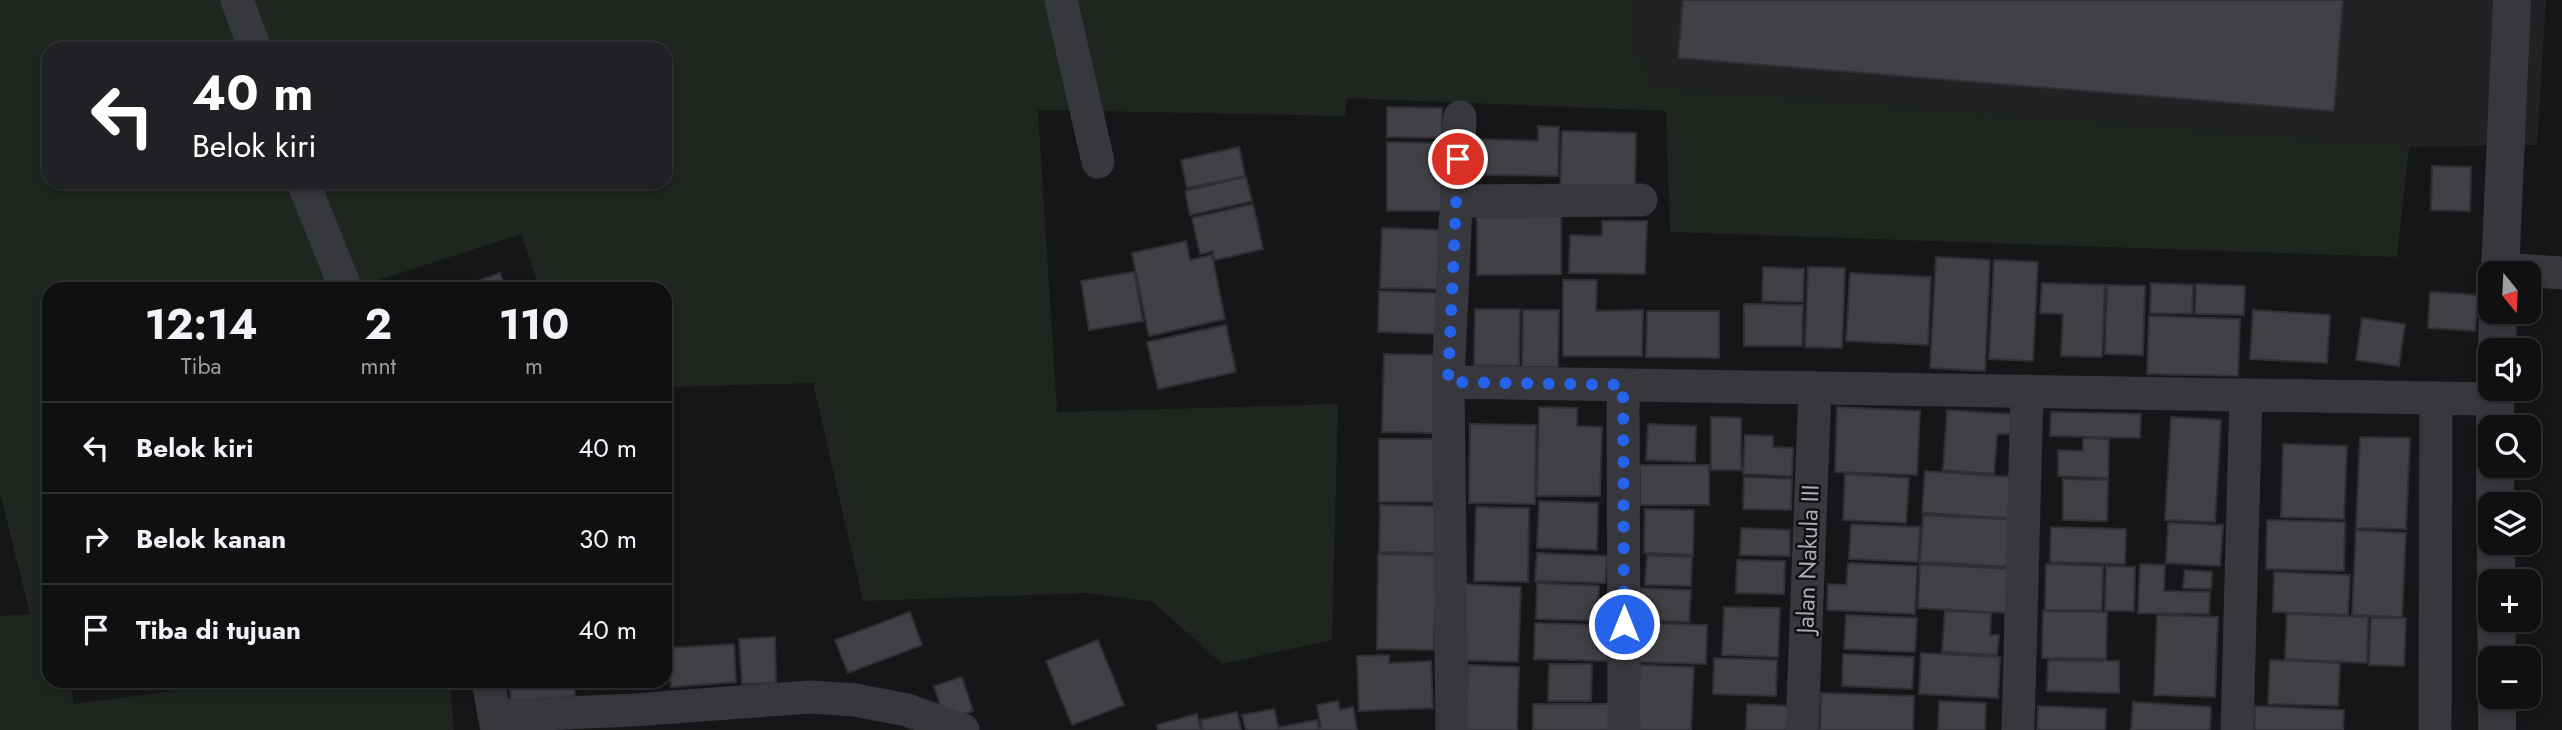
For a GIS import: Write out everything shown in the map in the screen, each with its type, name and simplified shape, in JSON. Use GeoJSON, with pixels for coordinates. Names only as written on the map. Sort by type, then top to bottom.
{"type":"FeatureCollection","features":[{"type":"Feature","properties":{"kind":"street"},"geometry":{"type":"LineString","coordinates":[[237,0],[252,42]]}},
{"type":"Feature","properties":{"kind":"street"},"geometry":{"type":"LineString","coordinates":[[1061,0],[1098,162]]}},
{"type":"Feature","properties":{"kind":"street"},"geometry":{"type":"LineString","coordinates":[[2500,261],[2512,0]]}},
{"type":"Feature","properties":{"kind":"street"},"geometry":{"type":"LineString","coordinates":[[1452,730],[1448,382],[1460,117]]}},
{"type":"Feature","properties":{"kind":"street"},"geometry":{"type":"LineString","coordinates":[[306,189],[343,282]]}},
{"type":"Feature","properties":{"kind":"street"},"geometry":{"type":"LineString","coordinates":[[1457,201],[1641,200]]}},
{"type":"Feature","properties":{"kind":"street"},"geometry":{"type":"LineString","coordinates":[[2541,272],[2562,273]]}},
{"type":"Feature","properties":{"kind":"street"},"geometry":{"type":"LineString","coordinates":[[1448,382],[2436,398],[2495,405]]}},
{"type":"Feature","properties":{"kind":"street"},"geometry":{"type":"LineString","coordinates":[[1623,385],[1624,730]]}},
{"type":"Feature","properties":{"kind":"street","name":"Jalan Nakula III"},"geometry":{"type":"LineString","coordinates":[[1802,730],[1815,388]]}},
{"type":"Feature","properties":{"kind":"street"},"geometry":{"type":"LineString","coordinates":[[2018,730],[2027,391]]}},
{"type":"Feature","properties":{"kind":"street"},"geometry":{"type":"LineString","coordinates":[[2237,730],[2246,395]]}},
{"type":"Feature","properties":{"kind":"street"},"geometry":{"type":"LineString","coordinates":[[2435,730],[2436,398]]}},
{"type":"Feature","properties":{"kind":"street"},"geometry":{"type":"LineString","coordinates":[[489,688],[496,723],[810,697],[855,700],[907,710],[963,730]]}},
{"type":"Feature","properties":{"kind":"street"},"geometry":{"type":"LineString","coordinates":[[2497,709],[2497,730]]}},
{"type":"Feature","properties":{"kind":"shaded area"},"geometry":{"type":"Polygon","coordinates":[[[0,0],[1635,0],[1633,42],[1653,88],[2409,147],[2397,257],[1670,232],[1666,111],[1346,98],[1345,116],[1038,110],[1057,412],[1338,404],[1332,640],[1222,664],[1153,602],[1088,593],[863,601],[813,383],[672,387],[672,282],[538,282],[521,234],[373,282],[42,282],[42,688],[72,688],[73,704],[195,688],[450,688],[454,730],[0,730],[0,616],[30,614],[0,493],[0,0]]]}},
{"type":"Feature","properties":{"kind":"shaded area"},"geometry":{"type":"Polygon","coordinates":[[[1635,0],[2546,0],[2537,145],[2409,147],[1653,88],[1633,42],[1635,0]]]}},
{"type":"Feature","properties":{"kind":"building"},"geometry":{"type":"Polygon","coordinates":[[[1683,0],[2343,0],[2334,111],[1678,58],[1683,0]]]}},
{"type":"Feature","properties":{"kind":"building"},"geometry":{"type":"Polygon","coordinates":[[[1387,107],[1442,108],[1442,138],[1387,137],[1387,107]]]}},
{"type":"Feature","properties":{"kind":"building"},"geometry":{"type":"Polygon","coordinates":[[[1538,126],[1559,127],[1558,176],[1474,175],[1475,139],[1538,141],[1538,126]]]}},
{"type":"Feature","properties":{"kind":"building"},"geometry":{"type":"Polygon","coordinates":[[[1562,131],[1636,133],[1635,190],[1560,189],[1562,131]]]}},
{"type":"Feature","properties":{"kind":"building"},"geometry":{"type":"Polygon","coordinates":[[[1387,142],[1442,143],[1441,211],[1387,211],[1387,142]]]}},
{"type":"Feature","properties":{"kind":"building"},"geometry":{"type":"Polygon","coordinates":[[[1239,147],[1245,176],[1187,188],[1181,160],[1239,147]]]}},
{"type":"Feature","properties":{"kind":"building"},"geometry":{"type":"Polygon","coordinates":[[[2432,166],[2471,167],[2470,211],[2431,210],[2432,166]]]}},
{"type":"Feature","properties":{"kind":"building"},"geometry":{"type":"Polygon","coordinates":[[[1246,177],[1252,201],[1190,215],[1185,191],[1246,177]]]}},
{"type":"Feature","properties":{"kind":"building"},"geometry":{"type":"Polygon","coordinates":[[[1253,204],[1263,249],[1215,260],[1213,251],[1200,254],[1192,218],[1253,204]]]}},
{"type":"Feature","properties":{"kind":"building"},"geometry":{"type":"Polygon","coordinates":[[[1561,216],[1561,274],[1477,275],[1477,217],[1561,216]]]}},
{"type":"Feature","properties":{"kind":"building"},"geometry":{"type":"Polygon","coordinates":[[[1602,221],[1647,221],[1645,274],[1569,273],[1570,235],[1602,236],[1602,221]]]}},
{"type":"Feature","properties":{"kind":"building"},"geometry":{"type":"Polygon","coordinates":[[[1382,228],[1441,230],[1439,289],[1380,288],[1382,228]]]}},
{"type":"Feature","properties":{"kind":"building"},"geometry":{"type":"Polygon","coordinates":[[[1186,241],[1190,260],[1212,255],[1225,319],[1149,336],[1132,253],[1186,241]]]}},
{"type":"Feature","properties":{"kind":"building"},"geometry":{"type":"Polygon","coordinates":[[[1936,257],[1990,260],[1985,371],[1930,368],[1936,257]]]}},
{"type":"Feature","properties":{"kind":"building"},"geometry":{"type":"Polygon","coordinates":[[[1994,260],[2038,262],[2033,361],[1989,359],[1994,260]]]}},
{"type":"Feature","properties":{"kind":"building"},"geometry":{"type":"Polygon","coordinates":[[[1763,267],[1804,269],[1803,302],[1762,301],[1763,267]]]}},
{"type":"Feature","properties":{"kind":"building"},"geometry":{"type":"Polygon","coordinates":[[[1808,267],[1845,268],[1842,348],[1805,347],[1808,267]]]}},
{"type":"Feature","properties":{"kind":"building"},"geometry":{"type":"Polygon","coordinates":[[[1134,272],[1143,321],[1089,330],[1081,281],[1134,272]]]}},
{"type":"Feature","properties":{"kind":"building"},"geometry":{"type":"Polygon","coordinates":[[[500,273],[503,282],[475,282],[500,273]]]}},
{"type":"Feature","properties":{"kind":"building"},"geometry":{"type":"Polygon","coordinates":[[[1850,273],[1931,277],[1928,345],[1846,341],[1850,273]]]}},
{"type":"Feature","properties":{"kind":"building"},"geometry":{"type":"Polygon","coordinates":[[[1563,280],[1597,280],[1596,311],[1643,310],[1642,356],[1563,356],[1563,280]]]}},
{"type":"Feature","properties":{"kind":"building"},"geometry":{"type":"Polygon","coordinates":[[[2042,283],[2105,285],[2102,357],[2061,356],[2063,314],[2040,313],[2042,283]]]}},
{"type":"Feature","properties":{"kind":"building"},"geometry":{"type":"Polygon","coordinates":[[[2151,283],[2193,285],[2192,314],[2150,313],[2151,283]]]}},
{"type":"Feature","properties":{"kind":"building"},"geometry":{"type":"Polygon","coordinates":[[[2196,284],[2245,286],[2244,315],[2195,314],[2196,284]]]}},
{"type":"Feature","properties":{"kind":"building"},"geometry":{"type":"Polygon","coordinates":[[[2107,285],[2145,286],[2143,355],[2105,354],[2107,285]]]}},
{"type":"Feature","properties":{"kind":"building"},"geometry":{"type":"Polygon","coordinates":[[[1379,291],[1439,293],[1437,334],[1378,332],[1379,291]]]}},
{"type":"Feature","properties":{"kind":"building"},"geometry":{"type":"Polygon","coordinates":[[[2430,292],[2478,295],[2475,331],[2428,328],[2430,292]]]}},
{"type":"Feature","properties":{"kind":"building"},"geometry":{"type":"Polygon","coordinates":[[[1744,304],[1803,305],[1802,346],[1744,346],[1744,304]]]}},
{"type":"Feature","properties":{"kind":"building"},"geometry":{"type":"Polygon","coordinates":[[[1475,309],[1520,309],[1519,366],[1474,365],[1475,309]]]}},
{"type":"Feature","properties":{"kind":"building"},"geometry":{"type":"Polygon","coordinates":[[[1523,310],[1559,310],[1558,367],[1522,367],[1523,310]]]}},
{"type":"Feature","properties":{"kind":"building"},"geometry":{"type":"Polygon","coordinates":[[[2253,310],[2330,315],[2327,363],[2250,359],[2253,310]]]}},
{"type":"Feature","properties":{"kind":"building"},"geometry":{"type":"Polygon","coordinates":[[[1647,311],[1719,311],[1719,358],[1646,357],[1647,311]]]}},
{"type":"Feature","properties":{"kind":"building"},"geometry":{"type":"Polygon","coordinates":[[[2149,316],[2240,319],[2238,376],[2147,374],[2149,316]]]}},
{"type":"Feature","properties":{"kind":"building"},"geometry":{"type":"Polygon","coordinates":[[[2362,318],[2405,324],[2399,366],[2356,360],[2362,318]]]}},
{"type":"Feature","properties":{"kind":"building"},"geometry":{"type":"Polygon","coordinates":[[[1226,325],[1236,372],[1158,389],[1147,342],[1226,325]]]}},
{"type":"Feature","properties":{"kind":"building"},"geometry":{"type":"Polygon","coordinates":[[[1384,354],[1440,355],[1437,433],[1382,432],[1384,354]]]}},
{"type":"Feature","properties":{"kind":"building"},"geometry":{"type":"Polygon","coordinates":[[[1539,407],[1577,408],[1577,426],[1602,427],[1600,496],[1537,496],[1539,407]]]}},
{"type":"Feature","properties":{"kind":"building"},"geometry":{"type":"Polygon","coordinates":[[[1837,407],[1920,411],[1917,475],[1835,472],[1837,407]]]}},
{"type":"Feature","properties":{"kind":"building"},"geometry":{"type":"Polygon","coordinates":[[[1947,410],[2011,414],[2010,434],[1997,434],[1994,474],[1943,470],[1947,410]]]}},
{"type":"Feature","properties":{"kind":"building"},"geometry":{"type":"Polygon","coordinates":[[[2051,412],[2141,414],[2140,438],[2050,436],[2051,412]]]}},
{"type":"Feature","properties":{"kind":"building"},"geometry":{"type":"Polygon","coordinates":[[[1711,417],[1741,418],[1741,470],[1711,470],[1711,417]]]}},
{"type":"Feature","properties":{"kind":"building"},"geometry":{"type":"Polygon","coordinates":[[[2171,417],[2221,420],[2215,522],[2165,520],[2171,417]]]}},
{"type":"Feature","properties":{"kind":"building"},"geometry":{"type":"Polygon","coordinates":[[[1470,424],[1536,425],[1535,504],[1469,503],[1470,424]]]}},
{"type":"Feature","properties":{"kind":"building"},"geometry":{"type":"Polygon","coordinates":[[[1648,424],[1696,426],[1695,462],[1646,460],[1648,424]]]}},
{"type":"Feature","properties":{"kind":"building"},"geometry":{"type":"Polygon","coordinates":[[[1745,435],[1773,436],[1773,447],[1793,448],[1792,476],[1743,474],[1745,435]]]}},
{"type":"Feature","properties":{"kind":"building"},"geometry":{"type":"Polygon","coordinates":[[[2360,437],[2410,438],[2406,529],[2356,528],[2360,437]]]}},
{"type":"Feature","properties":{"kind":"building"},"geometry":{"type":"Polygon","coordinates":[[[2083,438],[2109,439],[2108,478],[2058,476],[2058,450],[2083,451],[2083,438]]]}},
{"type":"Feature","properties":{"kind":"building"},"geometry":{"type":"Polygon","coordinates":[[[1379,439],[1437,439],[1436,502],[1379,502],[1379,439]]]}},
{"type":"Feature","properties":{"kind":"building"},"geometry":{"type":"Polygon","coordinates":[[[2283,444],[2347,446],[2344,519],[2281,517],[2283,444]]]}},
{"type":"Feature","properties":{"kind":"building"},"geometry":{"type":"Polygon","coordinates":[[[1640,465],[1709,465],[1709,505],[1640,505],[1640,465]]]}},
{"type":"Feature","properties":{"kind":"building"},"geometry":{"type":"Polygon","coordinates":[[[1925,471],[2011,477],[2008,518],[1922,513],[1925,471]]]}},
{"type":"Feature","properties":{"kind":"building"},"geometry":{"type":"Polygon","coordinates":[[[1845,474],[1909,478],[1906,523],[1843,520],[1845,474]]]}},
{"type":"Feature","properties":{"kind":"building"},"geometry":{"type":"Polygon","coordinates":[[[1744,477],[1792,479],[1791,510],[1743,509],[1744,477]]]}},
{"type":"Feature","properties":{"kind":"building"},"geometry":{"type":"Polygon","coordinates":[[[2063,479],[2108,480],[2107,521],[2063,520],[2063,479]]]}},
{"type":"Feature","properties":{"kind":"building"},"geometry":{"type":"Polygon","coordinates":[[[1539,501],[1598,503],[1597,550],[1537,548],[1539,501]]]}},
{"type":"Feature","properties":{"kind":"building"},"geometry":{"type":"Polygon","coordinates":[[[1380,505],[1437,506],[1435,553],[1379,552],[1380,505]]]}},
{"type":"Feature","properties":{"kind":"building"},"geometry":{"type":"Polygon","coordinates":[[[1476,507],[1529,508],[1528,582],[1474,581],[1476,507]]]}},
{"type":"Feature","properties":{"kind":"building"},"geometry":{"type":"Polygon","coordinates":[[[1645,509],[1694,510],[1693,555],[1644,553],[1645,509]]]}},
{"type":"Feature","properties":{"kind":"building"},"geometry":{"type":"Polygon","coordinates":[[[1923,515],[2016,520],[2013,567],[1920,562],[1923,515]]]}},
{"type":"Feature","properties":{"kind":"building"},"geometry":{"type":"Polygon","coordinates":[[[2267,520],[2345,522],[2344,571],[2266,569],[2267,520]]]}},
{"type":"Feature","properties":{"kind":"building"},"geometry":{"type":"Polygon","coordinates":[[[2168,523],[2223,525],[2220,566],[2166,563],[2168,523]]]}},
{"type":"Feature","properties":{"kind":"building"},"geometry":{"type":"Polygon","coordinates":[[[1851,524],[1920,527],[1918,562],[1849,559],[1851,524]]]}},
{"type":"Feature","properties":{"kind":"building"},"geometry":{"type":"Polygon","coordinates":[[[2051,527],[2126,529],[2125,564],[2050,562],[2051,527]]]}},
{"type":"Feature","properties":{"kind":"building"},"geometry":{"type":"Polygon","coordinates":[[[1741,528],[1790,530],[1790,556],[1740,555],[1741,528]]]}},
{"type":"Feature","properties":{"kind":"building"},"geometry":{"type":"Polygon","coordinates":[[[2356,530],[2406,533],[2402,617],[2352,615],[2356,530]]]}},
{"type":"Feature","properties":{"kind":"building"},"geometry":{"type":"Polygon","coordinates":[[[1537,553],[1607,556],[1605,583],[1535,581],[1537,553]]]}},
{"type":"Feature","properties":{"kind":"building"},"geometry":{"type":"Polygon","coordinates":[[[1378,554],[1436,555],[1434,650],[1377,649],[1378,554]]]}},
{"type":"Feature","properties":{"kind":"building"},"geometry":{"type":"Polygon","coordinates":[[[1647,555],[1692,557],[1691,586],[1645,585],[1647,555]]]}},
{"type":"Feature","properties":{"kind":"building"},"geometry":{"type":"Polygon","coordinates":[[[1737,560],[1785,561],[1784,594],[1736,593],[1737,560]]]}},
{"type":"Feature","properties":{"kind":"building"},"geometry":{"type":"Polygon","coordinates":[[[1848,563],[1917,566],[1915,614],[1827,610],[1828,584],[1846,585],[1848,563]]]}},
{"type":"Feature","properties":{"kind":"building"},"geometry":{"type":"Polygon","coordinates":[[[1920,564],[2010,569],[2008,613],[1918,608],[1920,564]]]}},
{"type":"Feature","properties":{"kind":"building"},"geometry":{"type":"Polygon","coordinates":[[[2046,564],[2103,566],[2102,610],[2045,610],[2046,564]]]}},
{"type":"Feature","properties":{"kind":"building"},"geometry":{"type":"Polygon","coordinates":[[[2140,564],[2165,565],[2164,591],[2210,592],[2209,614],[2138,613],[2140,564]]]}},
{"type":"Feature","properties":{"kind":"building"},"geometry":{"type":"Polygon","coordinates":[[[2106,566],[2135,567],[2134,611],[2105,611],[2106,566]]]}},
{"type":"Feature","properties":{"kind":"building"},"geometry":{"type":"Polygon","coordinates":[[[2185,570],[2212,572],[2211,589],[2183,588],[2185,570]]]}},
{"type":"Feature","properties":{"kind":"building"},"geometry":{"type":"Polygon","coordinates":[[[2274,572],[2350,575],[2348,615],[2273,612],[2274,572]]]}},
{"type":"Feature","properties":{"kind":"building"},"geometry":{"type":"Polygon","coordinates":[[[1537,583],[1599,586],[1598,621],[1536,619],[1537,583]]]}},
{"type":"Feature","properties":{"kind":"building"},"geometry":{"type":"Polygon","coordinates":[[[1463,584],[1521,587],[1518,662],[1460,660],[1463,584]]]}},
{"type":"Feature","properties":{"kind":"building"},"geometry":{"type":"Polygon","coordinates":[[[1640,588],[1691,590],[1689,622],[1639,620],[1640,588]]]}},
{"type":"Feature","properties":{"kind":"building"},"geometry":{"type":"Polygon","coordinates":[[[1724,607],[1780,608],[1778,657],[1722,655],[1724,607]]]}},
{"type":"Feature","properties":{"kind":"building"},"geometry":{"type":"Polygon","coordinates":[[[1945,611],[1991,613],[1990,635],[1999,635],[1997,655],[1942,652],[1945,611]]]}},
{"type":"Feature","properties":{"kind":"building"},"geometry":{"type":"Polygon","coordinates":[[[2043,611],[2107,612],[2106,659],[2042,658],[2043,611]]]}},
{"type":"Feature","properties":{"kind":"building"},"geometry":{"type":"Polygon","coordinates":[[[910,612],[922,645],[848,673],[835,640],[910,612]]]}},
{"type":"Feature","properties":{"kind":"building"},"geometry":{"type":"Polygon","coordinates":[[[2287,614],[2368,617],[2367,663],[2285,659],[2287,614]]]}},
{"type":"Feature","properties":{"kind":"building"},"geometry":{"type":"Polygon","coordinates":[[[1846,615],[1917,618],[1915,652],[1844,649],[1846,615]]]}},
{"type":"Feature","properties":{"kind":"building"},"geometry":{"type":"Polygon","coordinates":[[[2157,615],[2218,617],[2215,697],[2154,695],[2157,615]]]}},
{"type":"Feature","properties":{"kind":"building"},"geometry":{"type":"Polygon","coordinates":[[[2371,618],[2406,618],[2404,666],[2369,665],[2371,618]]]}},
{"type":"Feature","properties":{"kind":"building"},"geometry":{"type":"Polygon","coordinates":[[[1535,623],[1607,625],[1607,661],[1534,659],[1535,623]]]}},
{"type":"Feature","properties":{"kind":"building"},"geometry":{"type":"Polygon","coordinates":[[[1638,623],[1707,625],[1706,664],[1637,662],[1638,623]]]}},
{"type":"Feature","properties":{"kind":"building"},"geometry":{"type":"Polygon","coordinates":[[[775,637],[776,683],[742,684],[739,639],[775,637]]]}},
{"type":"Feature","properties":{"kind":"building"},"geometry":{"type":"Polygon","coordinates":[[[1098,640],[1124,705],[1072,725],[1046,661],[1098,640]]]}},
{"type":"Feature","properties":{"kind":"building"},"geometry":{"type":"Polygon","coordinates":[[[734,644],[736,682],[672,687],[672,648],[734,644]]]}},
{"type":"Feature","properties":{"kind":"building"},"geometry":{"type":"Polygon","coordinates":[[[1921,653],[2000,657],[1998,698],[1919,694],[1921,653]]]}},
{"type":"Feature","properties":{"kind":"building"},"geometry":{"type":"Polygon","coordinates":[[[1843,654],[1914,657],[1912,689],[1842,686],[1843,654]]]}},
{"type":"Feature","properties":{"kind":"building"},"geometry":{"type":"Polygon","coordinates":[[[1389,655],[1389,663],[1431,661],[1433,708],[1359,711],[1357,656],[1389,655]]]}},
{"type":"Feature","properties":{"kind":"building"},"geometry":{"type":"Polygon","coordinates":[[[1714,658],[1777,660],[1776,696],[1713,694],[1714,658]]]}},
{"type":"Feature","properties":{"kind":"building"},"geometry":{"type":"Polygon","coordinates":[[[2048,660],[2119,661],[2119,693],[2047,691],[2048,660]]]}},
{"type":"Feature","properties":{"kind":"building"},"geometry":{"type":"Polygon","coordinates":[[[2270,660],[2340,663],[2338,706],[2268,704],[2270,660]]]}},
{"type":"Feature","properties":{"kind":"building"},"geometry":{"type":"Polygon","coordinates":[[[1549,664],[1592,664],[1591,701],[1548,701],[1549,664]]]}},
{"type":"Feature","properties":{"kind":"building"},"geometry":{"type":"Polygon","coordinates":[[[1468,665],[1519,667],[1517,730],[1466,730],[1468,665]]]}},
{"type":"Feature","properties":{"kind":"building"},"geometry":{"type":"Polygon","coordinates":[[[1640,665],[1694,667],[1691,730],[1636,730],[1640,665]]]}},
{"type":"Feature","properties":{"kind":"building"},"geometry":{"type":"Polygon","coordinates":[[[962,677],[973,711],[945,720],[934,686],[962,677]]]}},
{"type":"Feature","properties":{"kind":"building"},"geometry":{"type":"Polygon","coordinates":[[[510,688],[574,688],[575,696],[511,701],[510,688]]]}},
{"type":"Feature","properties":{"kind":"building"},"geometry":{"type":"Polygon","coordinates":[[[1821,693],[1914,696],[1913,730],[1820,730],[1821,693]]]}},
{"type":"Feature","properties":{"kind":"building"},"geometry":{"type":"Polygon","coordinates":[[[1338,701],[1340,710],[1353,707],[1357,730],[1321,730],[1317,705],[1338,701]]]}},
{"type":"Feature","properties":{"kind":"building"},"geometry":{"type":"Polygon","coordinates":[[[1939,701],[1986,703],[1985,730],[1938,730],[1939,701]]]}},
{"type":"Feature","properties":{"kind":"building"},"geometry":{"type":"Polygon","coordinates":[[[2133,702],[2211,707],[2210,730],[2131,730],[2133,702]]]}},
{"type":"Feature","properties":{"kind":"building"},"geometry":{"type":"Polygon","coordinates":[[[1533,704],[1610,704],[1610,730],[1533,730],[1533,704]]]}},
{"type":"Feature","properties":{"kind":"building"},"geometry":{"type":"Polygon","coordinates":[[[1747,704],[1788,706],[1787,730],[1746,730],[1747,704]]]}},
{"type":"Feature","properties":{"kind":"building"},"geometry":{"type":"Polygon","coordinates":[[[2038,706],[2106,709],[2105,730],[2037,730],[2038,706]]]}},
{"type":"Feature","properties":{"kind":"building"},"geometry":{"type":"Polygon","coordinates":[[[2255,706],[2344,710],[2343,730],[2254,730],[2255,706]]]}},
{"type":"Feature","properties":{"kind":"building"},"geometry":{"type":"Polygon","coordinates":[[[1274,709],[1279,730],[1246,730],[1242,715],[1274,709]]]}},
{"type":"Feature","properties":{"kind":"building"},"geometry":{"type":"Polygon","coordinates":[[[1237,712],[1241,730],[1203,730],[1201,720],[1237,712]]]}},
{"type":"Feature","properties":{"kind":"building"},"geometry":{"type":"Polygon","coordinates":[[[1197,714],[1201,730],[1158,730],[1157,725],[1197,714]]]}},
{"type":"Feature","properties":{"kind":"building"},"geometry":{"type":"Polygon","coordinates":[[[1317,720],[1319,730],[1281,730],[1280,727],[1317,720]]]}},
{"type":"Feature","properties":{"kind":"route"},"geometry":{"type":"LineString","coordinates":[[1458,159],[1448,382],[1623,385],[1624,624]]}}]}
